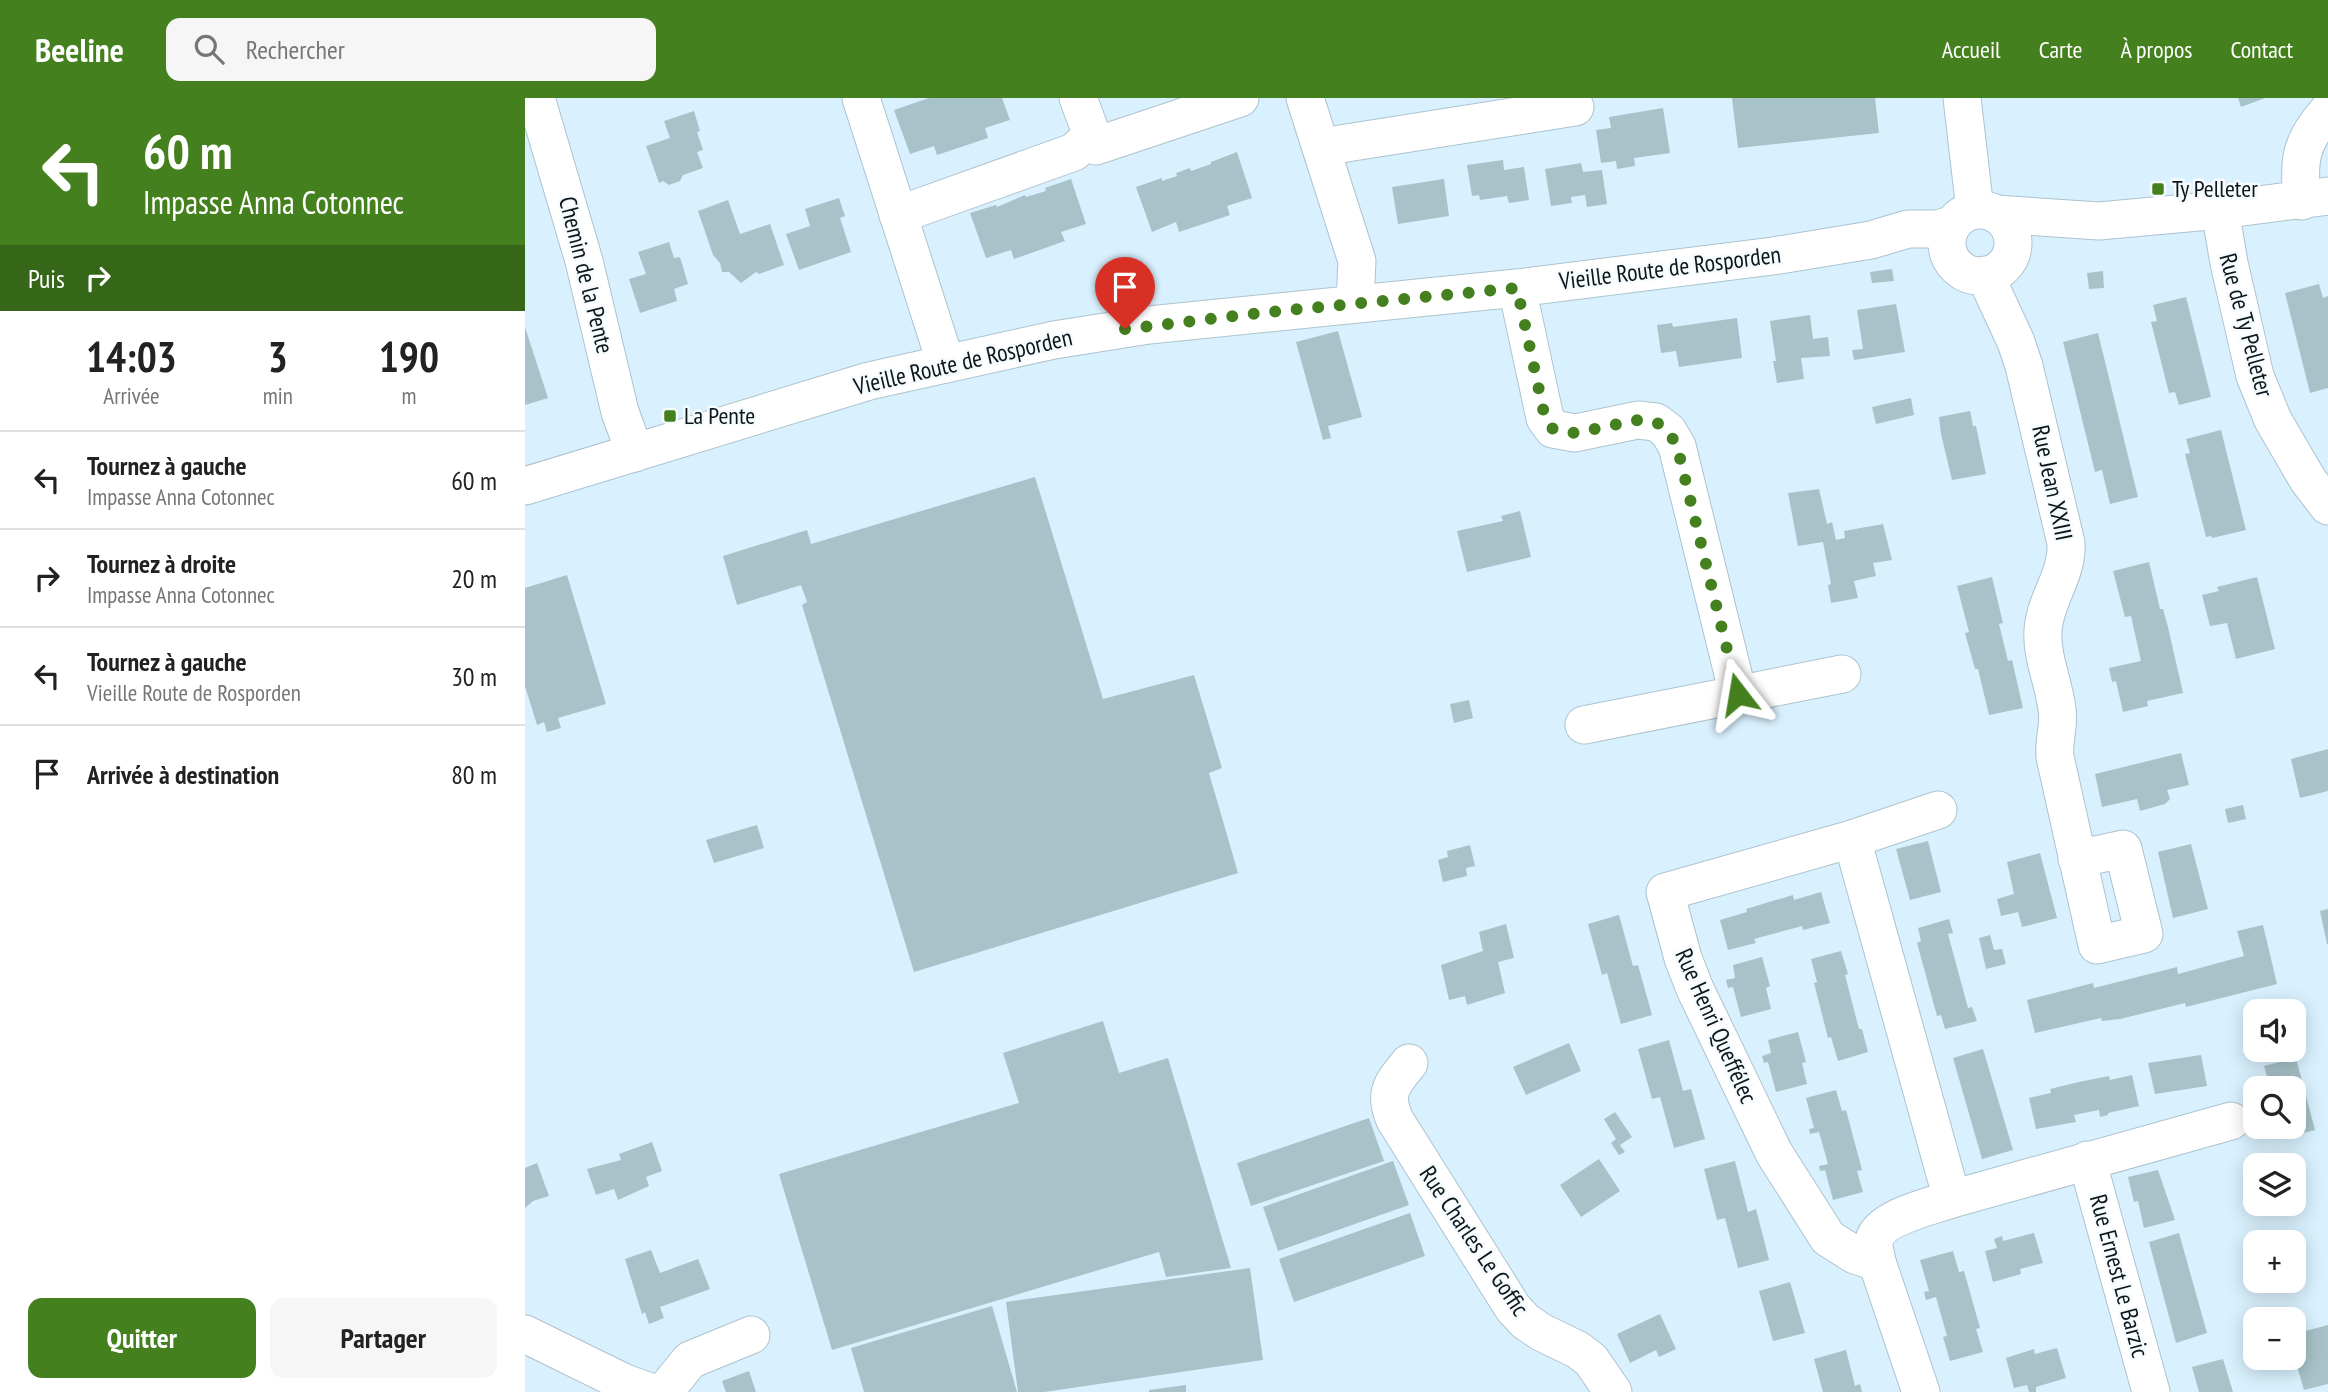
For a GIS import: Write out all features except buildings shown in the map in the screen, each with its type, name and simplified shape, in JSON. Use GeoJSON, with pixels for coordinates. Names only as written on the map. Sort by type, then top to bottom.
{"type":"FeatureCollection","features":[{"type":"Feature","properties":{"kind":"street","name":"Chemin de la Pente"},"geometry":{"type":"LineString","coordinates":[[536,98],[584,261],[620,412],[635,453]]}},
{"type":"Feature","properties":{"kind":"street"},"geometry":{"type":"LineString","coordinates":[[861,98],[946,364]]}},
{"type":"Feature","properties":{"kind":"street"},"geometry":{"type":"LineString","coordinates":[[1078,98],[1094,141]]}},
{"type":"Feature","properties":{"kind":"street"},"geometry":{"type":"LineString","coordinates":[[895,205],[1074,152],[1094,141],[1240,98]]}},
{"type":"Feature","properties":{"kind":"street"},"geometry":{"type":"LineString","coordinates":[[1305,98],[1357,261],[1355,304]]}},
{"type":"Feature","properties":{"kind":"street"},"geometry":{"type":"LineString","coordinates":[[1962,98],[1969,227],[1965,272],[1997,266]]}},
{"type":"Feature","properties":{"kind":"street"},"geometry":{"type":"LineString","coordinates":[[1321,147],[1575,107]]}},
{"type":"Feature","properties":{"kind":"street"},"geometry":{"type":"LineString","coordinates":[[2315,198],[2299,171],[2301,155],[2315,125],[2328,111]]}},
{"type":"Feature","properties":{"kind":"street","name":"Vieille Route de Rosporden"},"geometry":{"type":"LineString","coordinates":[[525,486],[869,381],[1101,332],[1243,314],[1517,288],[1773,256],[1871,240],[1903,252],[1969,227],[2099,221],[2220,211],[2315,198]]}},
{"type":"Feature","properties":{"kind":"street","name":"Rue de Ty Pelleter"},"geometry":{"type":"LineString","coordinates":[[2220,211],[2229,263],[2256,376],[2273,420],[2308,480],[2328,506]]}},
{"type":"Feature","properties":{"kind":"street","name":"Vieille Route de Rosporden"},"geometry":{"type":"LineString","coordinates":[[1997,266],[2042,241],[2099,221]]}},
{"type":"Feature","properties":{"kind":"street","name":"Rue Jean XXIII"},"geometry":{"type":"LineString","coordinates":[[1969,227],[2010,229],[2013,239],[1997,266],[2066,543],[2067,558],[2046,615],[2043,641],[2058,712],[2055,757],[2077,859]]}},
{"type":"Feature","properties":{"kind":"street"},"geometry":{"type":"LineString","coordinates":[[1517,288],[1545,418],[1553,429],[1575,433],[1638,420],[1656,422],[1668,431],[1677,446],[1738,694]]}},
{"type":"Feature","properties":{"kind":"street"},"geometry":{"type":"LineString","coordinates":[[1584,725],[1842,674]]}},
{"type":"Feature","properties":{"kind":"street","name":"Rue Henri Queffélec"},"geometry":{"type":"LineString","coordinates":[[1877,1262],[1855,1255],[1828,1238],[1812,1217],[1774,1153],[1695,989],[1683,958],[1665,892],[1852,839],[1938,810]]}},
{"type":"Feature","properties":{"kind":"street"},"geometry":{"type":"LineString","coordinates":[[1852,839],[1952,1199],[1909,1213],[1882,1226],[1875,1236],[1877,1262],[1921,1392]]}},
{"type":"Feature","properties":{"kind":"street","name":"Rue Charles Le Goffic"},"geometry":{"type":"LineString","coordinates":[[1409,1063],[1394,1081],[1389,1092],[1390,1108],[1401,1129],[1513,1308],[1541,1332],[1578,1350],[1591,1360],[1613,1392]]}},
{"type":"Feature","properties":{"kind":"street","name":"Rue Ernest Le Barzic"},"geometry":{"type":"LineString","coordinates":[[1952,1199],[2231,1121]]}},
{"type":"Feature","properties":{"kind":"street","name":"Rue Ernest Le Barzic"},"geometry":{"type":"LineString","coordinates":[[2087,1160],[2151,1392]]}},
{"type":"Feature","properties":{"kind":"street"},"geometry":{"type":"LineString","coordinates":[[525,1334],[625,1383],[650,1392]]}},
{"type":"Feature","properties":{"kind":"street"},"geometry":{"type":"LineString","coordinates":[[664,1392],[690,1360],[751,1335]]}},
{"type":"Feature","properties":{"kind":"place","name":"Ty Pelleter"},"geometry":{"type":"Point","coordinates":[2158,189]}},
{"type":"Feature","properties":{"kind":"place","name":"La Pente"},"geometry":{"type":"Point","coordinates":[670,416]}},
{"type":"Feature","properties":{"kind":"route"},"geometry":{"type":"LineString","coordinates":[[1125,329],[1517,288],[1545,418],[1553,429],[1575,433],[1638,420],[1656,422],[1668,431],[1677,446],[1738,694]]}}]}
